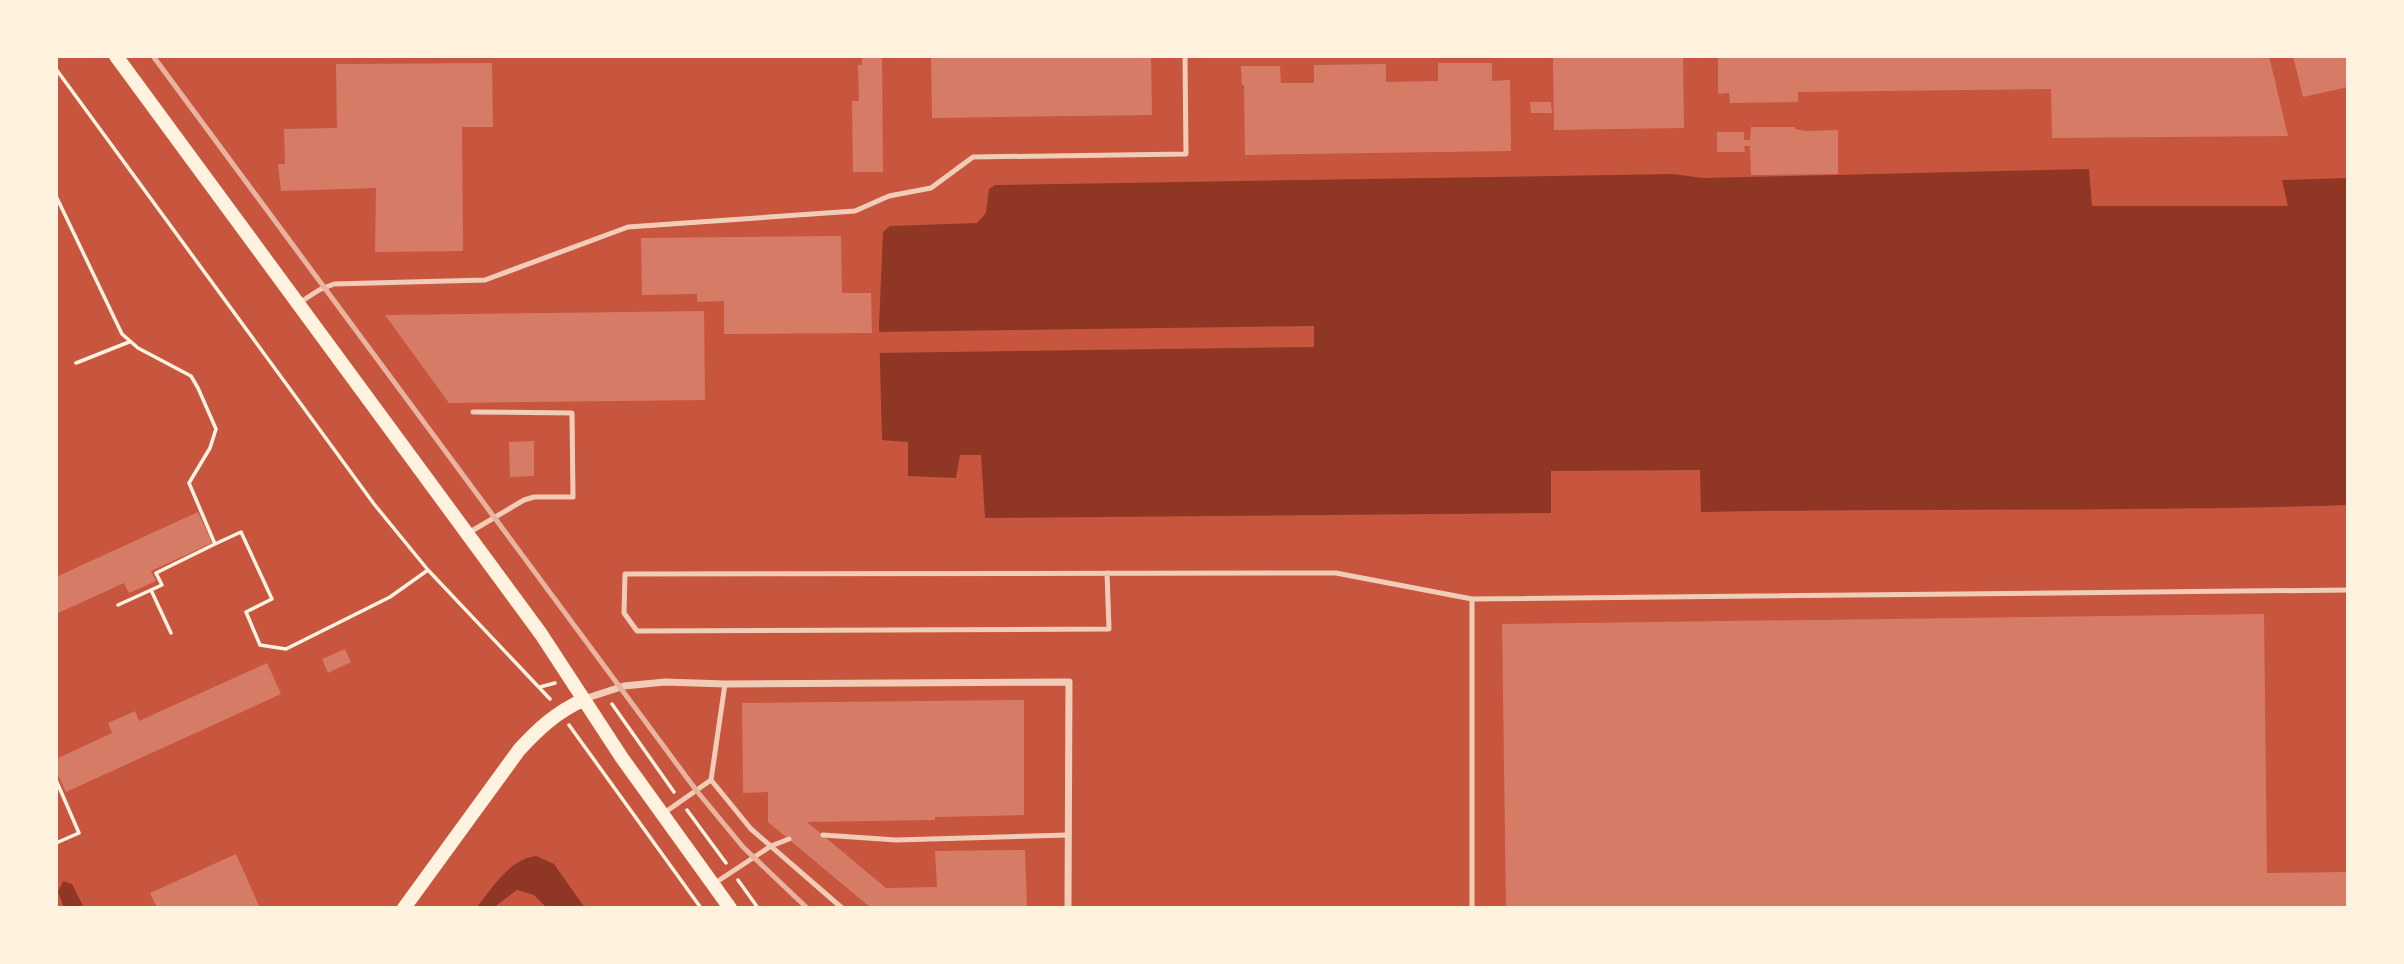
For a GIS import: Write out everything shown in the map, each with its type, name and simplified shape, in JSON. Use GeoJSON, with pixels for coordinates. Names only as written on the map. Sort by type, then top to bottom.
{"type":"FeatureCollection","features":[{"type":"Feature","properties":{"kind":"main road"},"geometry":{"type":"LineString","coordinates":[[116,56],[541,635],[583,700],[730,908]]}},
{"type":"Feature","properties":{"kind":"main road"},"geometry":{"type":"LineString","coordinates":[[404,908],[519,750],[559,711],[583,700]]}},
{"type":"Feature","properties":{"kind":"street"},"geometry":{"type":"LineString","coordinates":[[583,700],[624,686],[654,682],[1069,682],[1068,908]]}},
{"type":"Feature","properties":{"kind":"lane"},"geometry":{"type":"LineString","coordinates":[[298,304],[334,284],[485,280],[628,227],[855,211],[889,196],[931,188],[973,157],[1186,154],[1185,56]]}},
{"type":"Feature","properties":{"kind":"lane"},"geometry":{"type":"LineString","coordinates":[[467,533],[524,500],[534,497],[573,497],[572,413],[473,412]]}},
{"type":"Feature","properties":{"kind":"lane"},"geometry":{"type":"LineString","coordinates":[[1107,573],[1109,629],[637,631],[624,613],[625,574],[1107,573],[1336,573],[1472,599],[2348,590]]}},
{"type":"Feature","properties":{"kind":"lane"},"geometry":{"type":"LineString","coordinates":[[1472,599],[1472,908]]}},
{"type":"Feature","properties":{"kind":"lane"},"geometry":{"type":"LineString","coordinates":[[662,814],[711,780],[725,684]]}},
{"type":"Feature","properties":{"kind":"lane"},"geometry":{"type":"LineString","coordinates":[[711,780],[751,829],[842,908]]}},
{"type":"Feature","properties":{"kind":"lane"},"geometry":{"type":"LineString","coordinates":[[823,835],[897,840],[1068,835]]}},
{"type":"Feature","properties":{"kind":"lane"},"geometry":{"type":"LineString","coordinates":[[712,885],[771,846],[789,839]]}},
{"type":"Feature","properties":{"kind":"path"},"geometry":{"type":"LineString","coordinates":[[56,69],[365,493],[428,570],[540,687]]}},
{"type":"Feature","properties":{"kind":"path"},"geometry":{"type":"LineString","coordinates":[[56,196],[113,319],[129,342],[191,376],[207,407],[216,429],[215,438],[189,483],[215,544]]}},
{"type":"Feature","properties":{"kind":"path"},"geometry":{"type":"LineString","coordinates":[[76,363],[129,342]]}},
{"type":"Feature","properties":{"kind":"path"},"geometry":{"type":"LineString","coordinates":[[118,605],[162,584],[156,573],[241,532],[272,599],[246,612],[260,645],[286,649],[390,597],[428,570]]}},
{"type":"Feature","properties":{"kind":"path"},"geometry":{"type":"LineString","coordinates":[[151,590],[171,633]]}},
{"type":"Feature","properties":{"kind":"path"},"geometry":{"type":"LineString","coordinates":[[603,692],[758,908]]}},
{"type":"Feature","properties":{"kind":"path"},"geometry":{"type":"LineString","coordinates":[[583,745],[701,908]]}},
{"type":"Feature","properties":{"kind":"path"},"geometry":{"type":"LineString","coordinates":[[56,780],[79,833],[56,843]]}},
{"type":"Feature","properties":{"kind":"shaded area"},"geometry":{"type":"Polygon","coordinates":[[[2089,169],[2092,206],[2288,206],[2282,180],[2348,178],[2348,505],[1701,512],[1700,470],[1551,471],[1551,513],[985,518],[981,455],[960,455],[956,478],[908,476],[908,442],[882,440],[879,326],[883,232],[890,226],[977,223],[986,213],[989,189],[995,185],[1673,174],[1702,178],[2089,169]]]}},
{"type":"Feature","properties":{"kind":"shaded area"},"geometry":{"type":"Polygon","coordinates":[[[536,856],[554,864],[585,908],[547,908],[534,895],[517,890],[493,908],[476,908],[509,869],[526,858],[536,856]]]}},
{"type":"Feature","properties":{"kind":"shaded area"},"geometry":{"type":"Polygon","coordinates":[[[63,881],[72,884],[84,908],[64,908],[58,892],[63,881]]]}},
{"type":"Feature","properties":{"kind":"pier"},"geometry":{"type":"Polygon","coordinates":[[[1314,326],[1314,347],[876,353],[875,332],[1314,326]]]}},
{"type":"Feature","properties":{"kind":"building"},"geometry":{"type":"Polygon","coordinates":[[[862,56],[882,56],[883,172],[853,172],[852,101],[859,101],[858,65],[862,65],[862,56]]]}},
{"type":"Feature","properties":{"kind":"building"},"geometry":{"type":"Polygon","coordinates":[[[931,56],[1151,56],[1152,115],[932,118],[931,56]]]}},
{"type":"Feature","properties":{"kind":"building"},"geometry":{"type":"Polygon","coordinates":[[[1553,56],[1683,56],[1684,128],[1554,130],[1553,56]]]}},
{"type":"Feature","properties":{"kind":"building"},"geometry":{"type":"Polygon","coordinates":[[[1718,56],[2269,56],[2288,136],[2052,138],[2051,89],[1798,92],[1798,102],[1730,103],[1729,93],[1718,94],[1718,56]]]}},
{"type":"Feature","properties":{"kind":"building"},"geometry":{"type":"Polygon","coordinates":[[[2293,56],[2348,56],[2348,87],[2303,97],[2293,56]]]}},
{"type":"Feature","properties":{"kind":"building"},"geometry":{"type":"Polygon","coordinates":[[[492,63],[493,127],[462,127],[463,251],[375,252],[376,188],[281,191],[278,164],[285,164],[284,129],[337,128],[336,64],[492,63]]]}},
{"type":"Feature","properties":{"kind":"building"},"geometry":{"type":"Polygon","coordinates":[[[1438,63],[1492,63],[1492,81],[1510,80],[1511,151],[1245,155],[1244,85],[1241,66],[1280,66],[1281,83],[1314,83],[1314,65],[1386,64],[1386,82],[1438,81],[1438,63]]]}},
{"type":"Feature","properties":{"kind":"building"},"geometry":{"type":"Polygon","coordinates":[[[1530,102],[1551,102],[1552,113],[1531,113],[1530,102]]]}},
{"type":"Feature","properties":{"kind":"building"},"geometry":{"type":"Polygon","coordinates":[[[1751,127],[1795,127],[1806,131],[1838,130],[1838,174],[1751,175],[1750,146],[1744,146],[1745,152],[1717,152],[1717,132],[1744,132],[1744,140],[1750,140],[1751,127]]]}},
{"type":"Feature","properties":{"kind":"building"},"geometry":{"type":"Polygon","coordinates":[[[841,236],[842,293],[871,293],[872,333],[724,334],[724,301],[697,302],[697,294],[642,295],[641,238],[841,236]]]}},
{"type":"Feature","properties":{"kind":"building"},"geometry":{"type":"Polygon","coordinates":[[[704,311],[705,400],[449,403],[385,315],[704,311]]]}},
{"type":"Feature","properties":{"kind":"building"},"geometry":{"type":"Polygon","coordinates":[[[534,441],[534,476],[510,477],[509,442],[534,441]]]}},
{"type":"Feature","properties":{"kind":"building"},"geometry":{"type":"Polygon","coordinates":[[[198,512],[212,543],[151,571],[156,581],[129,593],[124,583],[56,614],[56,577],[198,512]]]}},
{"type":"Feature","properties":{"kind":"building"},"geometry":{"type":"Polygon","coordinates":[[[2264,614],[2267,873],[2348,872],[2348,908],[1506,908],[1502,624],[2264,614]]]}},
{"type":"Feature","properties":{"kind":"building"},"geometry":{"type":"Polygon","coordinates":[[[345,649],[351,662],[328,673],[322,659],[345,649]]]}},
{"type":"Feature","properties":{"kind":"building"},"geometry":{"type":"Polygon","coordinates":[[[267,663],[281,694],[66,792],[56,771],[56,759],[112,733],[108,723],[135,711],[139,721],[267,663]]]}},
{"type":"Feature","properties":{"kind":"building"},"geometry":{"type":"Polygon","coordinates":[[[1024,700],[1024,815],[935,817],[935,820],[807,822],[886,888],[937,887],[935,851],[1025,850],[1027,908],[871,908],[768,822],[768,792],[743,793],[742,703],[1024,700]]]}},
{"type":"Feature","properties":{"kind":"building"},"geometry":{"type":"Polygon","coordinates":[[[236,854],[260,908],[157,908],[150,893],[236,854]]]}},
{"type":"Feature","properties":{"kind":"railway"},"geometry":{"type":"LineString","coordinates":[[153,56],[696,790],[743,847],[807,908]]}}]}
